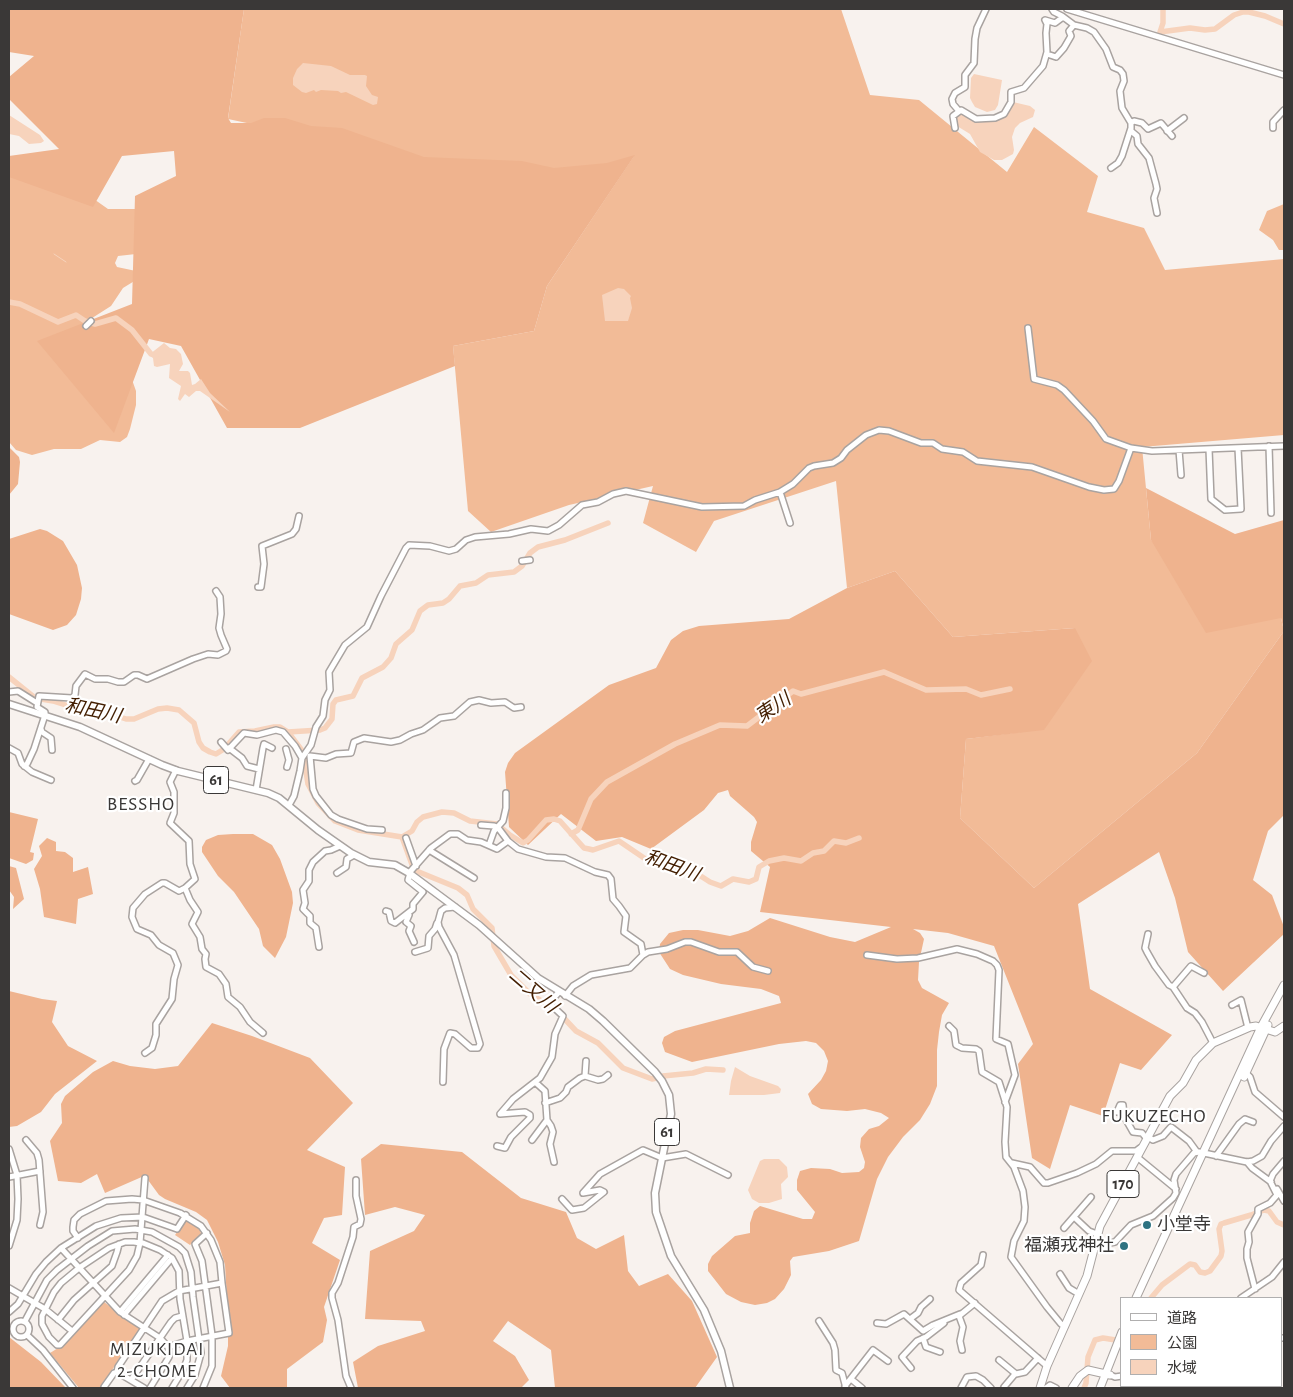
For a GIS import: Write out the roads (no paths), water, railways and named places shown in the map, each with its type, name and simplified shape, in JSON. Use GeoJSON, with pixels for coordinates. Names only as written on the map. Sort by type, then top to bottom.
{"type":"FeatureCollection","features":[{"type":"Feature","properties":{"kind":"highway"},"geometry":{"type":"LineString","coordinates":[[1136,1297],[1284,985]]}},
{"type":"Feature","properties":{"kind":"highway"},"geometry":{"type":"LineString","coordinates":[[1140,1297],[1203,1153],[1246,1073],[1264,1028],[1284,994]]}},
{"type":"Feature","properties":{"kind":"highway","name":"170"},"geometry":{"type":"LineString","coordinates":[[1040,1388],[1047,1366],[1086,1276],[1097,1234],[1170,1096],[1183,1083],[1196,1060],[1213,1043],[1256,1026],[1275,1032],[1284,1026]]}},
{"type":"Feature","properties":{"kind":"highway"},"geometry":{"type":"LineString","coordinates":[[1100,1388],[1108,1374],[1119,1346]]}},
{"type":"Feature","properties":{"kind":"highway"},"geometry":{"type":"LineString","coordinates":[[1072,1388],[1080,1376],[1092,1370],[1108,1374]]}},
{"type":"Feature","properties":{"kind":"highway"},"geometry":{"type":"LineString","coordinates":[[1105,1388],[1108,1374]]}},
{"type":"Feature","properties":{"kind":"main road","name":"61"},"geometry":{"type":"LineString","coordinates":[[9,704],[80,727],[176,770],[273,795],[354,855],[378,864],[395,865],[409,873],[489,934],[538,978],[596,1015],[662,1081],[669,1095],[671,1114],[655,1194],[659,1220],[671,1256],[704,1310],[721,1351],[730,1388]]}},
{"type":"Feature","properties":{"kind":"street"},"geometry":{"type":"LineString","coordinates":[[986,9],[977,28],[974,63],[965,75],[965,87],[955,93],[952,100],[959,111],[964,111],[976,119],[1000,116],[1006,111],[1011,102],[1011,92],[1024,88],[1043,66],[1047,54],[1047,24],[1045,20],[1055,23],[1063,17]]}},
{"type":"Feature","properties":{"kind":"street"},"geometry":{"type":"LineString","coordinates":[[1052,9],[1072,23],[1094,32],[1106,49],[1113,67],[1122,72],[1124,81],[1120,92],[1122,108],[1137,136],[1138,144],[1149,158],[1157,189],[1154,196],[1157,214]]}},
{"type":"Feature","properties":{"kind":"street"},"geometry":{"type":"LineString","coordinates":[[1068,9],[1081,11],[1284,75]]}},
{"type":"Feature","properties":{"kind":"street"},"geometry":{"type":"LineString","coordinates":[[1047,54],[1056,57],[1064,48],[1071,36],[1069,31],[1072,23],[1081,11]]}},
{"type":"Feature","properties":{"kind":"street"},"geometry":{"type":"LineString","coordinates":[[1273,128],[1273,122],[1284,110]]}},
{"type":"Feature","properties":{"kind":"street"},"geometry":{"type":"LineString","coordinates":[[955,128],[953,116],[959,111]]}},
{"type":"Feature","properties":{"kind":"street"},"geometry":{"type":"LineString","coordinates":[[1167,130],[1184,118]]}},
{"type":"Feature","properties":{"kind":"street"},"geometry":{"type":"LineString","coordinates":[[1111,168],[1118,163],[1122,156],[1134,121],[1142,123],[1148,129],[1161,123],[1172,136]]}},
{"type":"Feature","properties":{"kind":"street"},"geometry":{"type":"LineString","coordinates":[[86,326],[91,321]]}},
{"type":"Feature","properties":{"kind":"street"},"geometry":{"type":"LineString","coordinates":[[1028,328],[1034,379],[1064,390],[1093,421],[1106,439],[1131,448],[1152,451],[1284,446]]}},
{"type":"Feature","properties":{"kind":"street"},"geometry":{"type":"LineString","coordinates":[[382,830],[367,829],[331,816],[313,789],[309,753],[316,727],[324,716],[325,700],[330,690],[329,672],[345,645],[367,627],[408,545],[453,551],[466,540],[475,537],[509,534],[531,529],[548,531],[559,526],[582,505],[598,502],[613,494],[626,491],[702,507],[744,506],[755,500],[780,492],[793,484],[809,468],[833,464],[866,435],[879,430],[889,431],[922,443],[933,443],[942,449],[963,452],[977,461],[1032,467],[1088,487],[1104,490],[1114,489],[1120,481],[1131,448]]}},
{"type":"Feature","properties":{"kind":"street"},"geometry":{"type":"LineString","coordinates":[[1269,446],[1271,513]]}},
{"type":"Feature","properties":{"kind":"street"},"geometry":{"type":"LineString","coordinates":[[1209,449],[1211,499],[1225,510],[1241,509],[1238,448]]}},
{"type":"Feature","properties":{"kind":"street"},"geometry":{"type":"LineString","coordinates":[[1179,450],[1181,475]]}},
{"type":"Feature","properties":{"kind":"street"},"geometry":{"type":"LineString","coordinates":[[780,492],[790,523]]}},
{"type":"Feature","properties":{"kind":"street"},"geometry":{"type":"LineString","coordinates":[[258,587],[261,587],[264,564],[262,546],[292,534],[296,529],[299,516]]}},
{"type":"Feature","properties":{"kind":"street"},"geometry":{"type":"LineString","coordinates":[[522,562],[530,560]]}},
{"type":"Feature","properties":{"kind":"street"},"geometry":{"type":"LineString","coordinates":[[36,703],[39,696],[74,698],[76,686],[85,674],[95,679],[108,679],[118,682],[124,682],[134,675],[147,679],[208,654],[223,654],[227,649],[219,628],[221,603],[216,591]]}},
{"type":"Feature","properties":{"kind":"street"},"geometry":{"type":"LineString","coordinates":[[9,692],[18,691],[36,703],[38,709],[45,712],[34,749],[28,764],[24,766]]}},
{"type":"Feature","properties":{"kind":"street"},"geometry":{"type":"LineString","coordinates":[[309,753],[326,758],[336,754],[351,754],[354,742],[364,738],[391,742],[400,740],[423,730],[440,718],[454,716],[470,702],[479,700],[493,703],[505,702],[514,708],[520,707]]}},
{"type":"Feature","properties":{"kind":"street"},"geometry":{"type":"LineString","coordinates":[[40,729],[50,738],[52,750]]}},
{"type":"Feature","properties":{"kind":"street"},"geometry":{"type":"LineString","coordinates":[[256,790],[264,738],[271,730]]}},
{"type":"Feature","properties":{"kind":"street"},"geometry":{"type":"LineString","coordinates":[[229,748],[244,734],[257,735],[271,730],[283,732],[302,758],[294,796],[289,805]]}},
{"type":"Feature","properties":{"kind":"street"},"geometry":{"type":"LineString","coordinates":[[221,742],[228,750],[229,748],[242,758],[247,766],[259,769]]}},
{"type":"Feature","properties":{"kind":"street"},"geometry":{"type":"LineString","coordinates":[[264,744],[272,748]]}},
{"type":"Feature","properties":{"kind":"street"},"geometry":{"type":"LineString","coordinates":[[9,748],[18,753],[24,766],[50,780]]}},
{"type":"Feature","properties":{"kind":"street"},"geometry":{"type":"LineString","coordinates":[[286,749],[289,760],[286,767]]}},
{"type":"Feature","properties":{"kind":"street"},"geometry":{"type":"LineString","coordinates":[[289,760],[302,758],[309,753]]}},
{"type":"Feature","properties":{"kind":"street"},"geometry":{"type":"LineString","coordinates":[[134,781],[137,780],[149,758]]}},
{"type":"Feature","properties":{"kind":"street"},"geometry":{"type":"LineString","coordinates":[[145,1053],[152,1048],[156,1035],[156,1024],[172,999],[174,979],[178,965],[173,953],[159,945],[151,935],[136,929],[132,917],[133,908],[148,891],[162,883],[179,891],[193,881],[195,876],[190,864],[189,841],[170,825],[174,810],[174,792],[170,782],[176,770]]}},
{"type":"Feature","properties":{"kind":"street"},"geometry":{"type":"LineString","coordinates":[[490,846],[493,833],[503,821],[506,808],[506,793]]}},
{"type":"Feature","properties":{"kind":"street"},"geometry":{"type":"LineString","coordinates":[[481,825],[497,828],[518,849],[546,857],[565,858],[595,872],[608,875],[611,879],[612,899],[626,916],[624,932],[641,944],[643,955]]}},
{"type":"Feature","properties":{"kind":"street"},"geometry":{"type":"LineString","coordinates":[[414,942],[409,931],[411,926],[406,922],[413,909],[413,904],[423,892],[408,880],[409,873],[428,850],[446,836],[454,834],[467,840],[497,848],[508,840]]}},
{"type":"Feature","properties":{"kind":"street"},"geometry":{"type":"LineString","coordinates":[[406,838],[416,866]]}},
{"type":"Feature","properties":{"kind":"street"},"geometry":{"type":"LineString","coordinates":[[320,948],[316,928],[310,923],[310,916],[303,909],[305,903],[303,890],[309,881],[308,874],[313,862],[325,851],[340,846]]}},
{"type":"Feature","properties":{"kind":"street"},"geometry":{"type":"LineString","coordinates":[[428,850],[474,878]]}},
{"type":"Feature","properties":{"kind":"street"},"geometry":{"type":"LineString","coordinates":[[338,872],[346,867],[347,859],[354,855]]}},
{"type":"Feature","properties":{"kind":"street"},"geometry":{"type":"LineString","coordinates":[[185,888],[192,903],[198,909],[198,915],[192,924],[200,934],[202,949],[206,952],[206,966],[222,977],[228,988],[228,997],[240,1007],[250,1022],[262,1033]]}},
{"type":"Feature","properties":{"kind":"street"},"geometry":{"type":"LineString","coordinates":[[415,952],[428,948],[429,936],[438,922],[441,911],[445,908],[455,907]]}},
{"type":"Feature","properties":{"kind":"street"},"geometry":{"type":"LineString","coordinates":[[386,911],[389,912],[391,921],[395,923],[413,909]]}},
{"type":"Feature","properties":{"kind":"street"},"geometry":{"type":"LineString","coordinates":[[438,922],[442,935],[454,955],[480,1044],[478,1048],[471,1048],[455,1034],[450,1034],[444,1049],[443,1082]]}},
{"type":"Feature","properties":{"kind":"street"},"geometry":{"type":"LineString","coordinates":[[1148,934],[1145,948],[1147,952],[1187,1008],[1195,1013],[1202,1022],[1213,1043]]}},
{"type":"Feature","properties":{"kind":"street"},"geometry":{"type":"LineString","coordinates":[[498,1146],[505,1148],[512,1136],[530,1118],[526,1112],[500,1114],[513,1099],[535,1082],[545,1070],[552,1057],[555,1034],[563,1016],[549,1003],[582,980],[591,975],[630,968],[648,952],[667,950],[684,942],[691,942],[719,952],[736,952],[753,967],[768,971]]}},
{"type":"Feature","properties":{"kind":"street"},"geometry":{"type":"LineString","coordinates":[[868,955],[897,959],[918,958],[957,949],[977,954],[993,961],[999,970],[996,1039],[1008,1044],[1015,1075],[1005,1102]]}},
{"type":"Feature","properties":{"kind":"street"},"geometry":{"type":"LineString","coordinates":[[1173,987],[1191,966],[1204,972]]}},
{"type":"Feature","properties":{"kind":"street"},"geometry":{"type":"LineString","coordinates":[[1232,1005],[1241,1000],[1248,1028]]}},
{"type":"Feature","properties":{"kind":"street"},"geometry":{"type":"LineString","coordinates":[[949,1026],[954,1030],[956,1044],[962,1048],[979,1051],[982,1072],[999,1082],[1007,1115],[1004,1142],[1006,1157],[1012,1163],[1023,1191],[1025,1207],[1024,1221],[1014,1241],[1011,1257],[1047,1307],[1061,1324],[1065,1326]]}},
{"type":"Feature","properties":{"kind":"street"},"geometry":{"type":"LineString","coordinates":[[585,1076],[586,1062]]}},
{"type":"Feature","properties":{"kind":"street"},"geometry":{"type":"LineString","coordinates":[[1246,1073],[1250,1077],[1255,1092],[1284,1116]]}},
{"type":"Feature","properties":{"kind":"street"},"geometry":{"type":"LineString","coordinates":[[585,1076],[598,1080],[608,1075]]}},
{"type":"Feature","properties":{"kind":"street"},"geometry":{"type":"LineString","coordinates":[[545,1103],[560,1098],[568,1087],[585,1076]]}},
{"type":"Feature","properties":{"kind":"street"},"geometry":{"type":"LineString","coordinates":[[535,1082],[546,1090],[545,1103],[547,1120],[553,1132],[550,1144],[554,1162]]}},
{"type":"Feature","properties":{"kind":"street"},"geometry":{"type":"LineString","coordinates":[[1117,1112],[1120,1105],[1123,1105],[1124,1116],[1133,1132],[1142,1133],[1146,1140]]}},
{"type":"Feature","properties":{"kind":"street"},"geometry":{"type":"LineString","coordinates":[[1216,1156],[1239,1124],[1246,1118],[1253,1122]]}},
{"type":"Feature","properties":{"kind":"street"},"geometry":{"type":"LineString","coordinates":[[532,1140],[547,1120]]}},
{"type":"Feature","properties":{"kind":"street"},"geometry":{"type":"LineString","coordinates":[[1094,1246],[1115,1242],[1131,1225],[1153,1216],[1173,1198],[1176,1193],[1174,1180],[1176,1174],[1194,1153],[1203,1153],[1247,1162],[1253,1161],[1262,1156],[1271,1141],[1284,1126]]}},
{"type":"Feature","properties":{"kind":"street"},"geometry":{"type":"LineString","coordinates":[[1012,1163],[1030,1167],[1044,1183],[1048,1183],[1096,1164],[1112,1151],[1136,1151],[1146,1140],[1153,1140],[1163,1136],[1171,1128],[1189,1140],[1203,1153]]}},
{"type":"Feature","properties":{"kind":"street"},"geometry":{"type":"LineString","coordinates":[[26,1140],[37,1153],[43,1212],[40,1225]]}},
{"type":"Feature","properties":{"kind":"street"},"geometry":{"type":"LineString","coordinates":[[9,1149],[17,1175],[18,1216],[9,1246]]}},
{"type":"Feature","properties":{"kind":"street"},"geometry":{"type":"LineString","coordinates":[[562,1199],[572,1210],[584,1208],[604,1192],[600,1190],[583,1193],[600,1174],[644,1150],[662,1158],[686,1154],[728,1175]]}},
{"type":"Feature","properties":{"kind":"street"},"geometry":{"type":"LineString","coordinates":[[1137,1158],[1176,1188]]}},
{"type":"Feature","properties":{"kind":"street"},"geometry":{"type":"LineString","coordinates":[[1270,1180],[1284,1161]]}},
{"type":"Feature","properties":{"kind":"street"},"geometry":{"type":"LineString","coordinates":[[1247,1162],[1259,1174],[1270,1180],[1284,1201]]}},
{"type":"Feature","properties":{"kind":"street"},"geometry":{"type":"LineString","coordinates":[[9,1176],[40,1172]]}},
{"type":"Feature","properties":{"kind":"street"},"geometry":{"type":"LineString","coordinates":[[145,1178],[140,1243],[137,1256],[129,1270],[60,1345],[57,1345],[45,1331],[42,1324],[42,1316],[45,1309],[61,1283],[79,1268],[108,1248],[118,1244],[125,1242],[140,1243],[149,1245],[170,1256],[179,1271],[179,1290],[187,1341],[186,1360],[183,1370],[172,1388]]}},
{"type":"Feature","properties":{"kind":"street"},"geometry":{"type":"LineString","coordinates":[[351,1388],[346,1376],[332,1293],[338,1283],[353,1237],[352,1231],[354,1227],[360,1224],[356,1180]]}},
{"type":"Feature","properties":{"kind":"street"},"geometry":{"type":"LineString","coordinates":[[1255,1289],[1247,1248],[1250,1242],[1248,1232],[1258,1212],[1277,1195],[1270,1180]]}},
{"type":"Feature","properties":{"kind":"street"},"geometry":{"type":"LineString","coordinates":[[1064,1228],[1091,1197]]}},
{"type":"Feature","properties":{"kind":"street"},"geometry":{"type":"LineString","coordinates":[[78,1238],[73,1231],[73,1226],[74,1220],[80,1214],[106,1201],[132,1199],[158,1204],[186,1215],[207,1233],[220,1262],[229,1333],[212,1335],[168,1347]]}},
{"type":"Feature","properties":{"kind":"street"},"geometry":{"type":"LineString","coordinates":[[9,1312],[18,1304],[36,1274],[46,1262],[62,1248],[96,1226],[107,1221],[122,1218],[143,1217],[176,1229],[186,1215]]}},
{"type":"Feature","properties":{"kind":"street"},"geometry":{"type":"LineString","coordinates":[[1074,1217],[1089,1231],[1097,1234]]}},
{"type":"Feature","properties":{"kind":"street"},"geometry":{"type":"LineString","coordinates":[[27,1335],[29,1330],[25,1321],[34,1302],[47,1280],[70,1258],[112,1231],[123,1229],[142,1230],[160,1236],[180,1247],[189,1263],[201,1353],[195,1375],[187,1388]]}},
{"type":"Feature","properties":{"kind":"street"},"geometry":{"type":"LineString","coordinates":[[205,1388],[212,1366],[212,1335],[202,1262],[194,1244],[207,1233]]}},
{"type":"Feature","properties":{"kind":"street"},"geometry":{"type":"LineString","coordinates":[[58,1320],[91,1283],[112,1266],[118,1244]]}},
{"type":"Feature","properties":{"kind":"street"},"geometry":{"type":"LineString","coordinates":[[62,1248],[91,1283],[122,1314],[160,1338],[168,1347],[169,1357],[150,1388]]}},
{"type":"Feature","properties":{"kind":"street"},"geometry":{"type":"LineString","coordinates":[[983,1255],[981,1265],[961,1283],[959,1290],[1047,1366]]}},
{"type":"Feature","properties":{"kind":"street"},"geometry":{"type":"LineString","coordinates":[[122,1314],[170,1256]]}},
{"type":"Feature","properties":{"kind":"street"},"geometry":{"type":"LineString","coordinates":[[1243,1297],[1272,1277],[1284,1262]]}},
{"type":"Feature","properties":{"kind":"street"},"geometry":{"type":"LineString","coordinates":[[1060,1274],[1069,1288],[1079,1294]]}},
{"type":"Feature","properties":{"kind":"street"},"geometry":{"type":"LineString","coordinates":[[105,1388],[162,1301],[179,1290],[222,1283]]}},
{"type":"Feature","properties":{"kind":"street"},"geometry":{"type":"LineString","coordinates":[[9,1288],[45,1309],[72,1331]]}},
{"type":"Feature","properties":{"kind":"street"},"geometry":{"type":"LineString","coordinates":[[910,1318],[918,1313],[921,1307],[930,1299]]}},
{"type":"Feature","properties":{"kind":"street"},"geometry":{"type":"LineString","coordinates":[[911,1368],[902,1357],[917,1341],[975,1303]]}},
{"type":"Feature","properties":{"kind":"street"},"geometry":{"type":"LineString","coordinates":[[877,1323],[886,1324],[904,1314],[923,1332],[933,1325],[957,1315]]}},
{"type":"Feature","properties":{"kind":"street"},"geometry":{"type":"LineString","coordinates":[[957,1315],[963,1327],[960,1341],[962,1350]]}},
{"type":"Feature","properties":{"kind":"street"},"geometry":{"type":"LineString","coordinates":[[132,1380],[175,1318],[182,1316]]}},
{"type":"Feature","properties":{"kind":"street"},"geometry":{"type":"LineString","coordinates":[[25,1321],[17,1322],[11,1331],[17,1335],[27,1335]]}},
{"type":"Feature","properties":{"kind":"street"},"geometry":{"type":"LineString","coordinates":[[820,1321],[833,1343],[836,1370],[842,1373],[846,1387]]}},
{"type":"Feature","properties":{"kind":"street"},"geometry":{"type":"LineString","coordinates":[[27,1335],[43,1350],[73,1388]]}},
{"type":"Feature","properties":{"kind":"street"},"geometry":{"type":"LineString","coordinates":[[923,1338],[926,1346],[940,1352]]}},
{"type":"Feature","properties":{"kind":"street"},"geometry":{"type":"LineString","coordinates":[[846,1387],[874,1350],[888,1361]]}},
{"type":"Feature","properties":{"kind":"street"},"geometry":{"type":"LineString","coordinates":[[1004,1387],[1015,1374],[1026,1372],[1038,1358]]}},
{"type":"Feature","properties":{"kind":"street"},"geometry":{"type":"LineString","coordinates":[[999,1360],[1015,1374]]}},
{"type":"Feature","properties":{"kind":"street"},"geometry":{"type":"LineString","coordinates":[[117,1372],[144,1388]]}},
{"type":"Feature","properties":{"kind":"street"},"geometry":{"type":"LineString","coordinates":[[1108,1374],[1115,1377],[1120,1376]]}},
{"type":"Feature","properties":{"kind":"street"},"geometry":{"type":"LineString","coordinates":[[961,1388],[967,1378],[976,1376],[984,1380],[991,1388]]}},
{"type":"Feature","properties":{"kind":"street"},"geometry":{"type":"LineString","coordinates":[[851,1379],[862,1388]]}},
{"type":"Feature","properties":{"kind":"street"},"geometry":{"type":"LineString","coordinates":[[1046,1388],[1050,1385],[1056,1388]]}},
{"type":"Feature","properties":{"kind":"water"},"geometry":{"type":"Polygon","coordinates":[[[303,63],[331,66],[350,75],[367,76],[366,86],[372,95],[378,97],[377,104],[373,105],[346,92],[321,90],[316,92],[314,90],[306,93],[302,92],[293,85],[293,78],[297,69],[303,63]]]}},
{"type":"Feature","properties":{"kind":"water"},"geometry":{"type":"Polygon","coordinates":[[[974,74],[1002,80],[998,105],[995,110],[987,112],[975,107],[972,102],[970,98],[971,78],[974,74]]]}},
{"type":"Feature","properties":{"kind":"water"},"geometry":{"type":"Polygon","coordinates":[[[1013,102],[1030,106],[1035,110],[1033,117],[1020,123],[1015,128],[1012,137],[1013,154],[1002,160],[994,160],[980,152],[970,134],[957,126],[955,117],[961,112],[974,120],[998,119],[1006,115],[1013,102]]]}},
{"type":"Feature","properties":{"kind":"water"},"geometry":{"type":"Polygon","coordinates":[[[9,115],[40,135],[44,141],[29,144],[19,136],[9,134],[9,115]]]}},
{"type":"Feature","properties":{"kind":"water"},"geometry":{"type":"Polygon","coordinates":[[[618,288],[624,289],[631,296],[632,308],[628,321],[605,321],[602,295],[618,288]]]}},
{"type":"Feature","properties":{"kind":"water"},"geometry":{"type":"Polygon","coordinates":[[[164,343],[181,354],[183,364],[179,371],[188,371],[190,373],[192,385],[201,379],[210,393],[230,412],[200,391],[196,391],[189,397],[185,394],[180,401],[178,399],[181,386],[169,378],[170,364],[154,366],[153,358],[150,354],[164,343]]]}},
{"type":"Feature","properties":{"kind":"water"},"geometry":{"type":"Polygon","coordinates":[[[735,1067],[750,1076],[778,1086],[781,1089],[780,1093],[729,1095],[735,1067]]]}},
{"type":"Feature","properties":{"kind":"water"},"geometry":{"type":"Polygon","coordinates":[[[764,1159],[779,1159],[787,1167],[788,1177],[781,1184],[782,1199],[769,1203],[759,1203],[752,1199],[748,1190],[760,1161],[764,1159]]]}},
{"type":"Feature","properties":{"kind":"waterway"},"geometry":{"type":"LineString","coordinates":[[1163,9],[1163,23],[1160,32],[1190,28],[1215,29],[1234,15],[1243,12],[1265,16],[1284,24]]}},
{"type":"Feature","properties":{"kind":"waterway"},"geometry":{"type":"LineString","coordinates":[[54,254],[66,262]]}},
{"type":"Feature","properties":{"kind":"waterway"},"geometry":{"type":"LineString","coordinates":[[9,302],[20,304],[58,322],[76,315],[85,321],[95,324],[116,318],[132,330],[151,354],[156,356]]}},
{"type":"Feature","properties":{"kind":"waterway"},"geometry":{"type":"LineString","coordinates":[[288,732],[325,728],[332,719],[333,704],[336,700],[353,696],[362,678],[383,667],[391,658],[396,644],[412,630],[420,611],[428,605],[443,603],[460,586],[476,583],[488,575],[514,572],[522,566],[530,553],[538,547],[565,540],[608,523]]}},
{"type":"Feature","properties":{"kind":"waterway","name":"東川"},"geometry":{"type":"LineString","coordinates":[[571,834],[578,830],[591,799],[607,782],[675,744],[720,725],[747,726],[793,691],[801,694],[884,672],[926,690],[966,689],[981,695],[1010,689]]}},
{"type":"Feature","properties":{"kind":"waterway","name":"和田川"},"geometry":{"type":"LineString","coordinates":[[9,677],[35,698],[72,707],[91,707],[126,719],[134,719],[158,709],[179,710],[194,723],[199,742],[203,748],[216,754],[224,749],[239,732],[280,727],[288,732],[303,752],[308,784],[318,803],[335,821],[358,830],[402,837],[412,831],[417,822],[423,817],[442,812],[454,813],[470,821],[497,824],[523,843],[546,820],[554,819],[560,821],[584,848],[593,850],[619,841],[644,858],[669,868],[696,873],[710,882],[721,886],[733,879],[749,882],[756,879],[759,867],[769,861],[784,858],[801,861],[813,853],[824,851],[834,841],[846,843],[859,838]]}},
{"type":"Feature","properties":{"kind":"waterway","name":"二又川"},"geometry":{"type":"LineString","coordinates":[[402,837],[414,870],[458,888],[467,895],[473,909],[492,928],[494,946],[511,975],[530,994],[552,1007]]}},
{"type":"Feature","properties":{"kind":"waterway","name":"二又川"},"geometry":{"type":"LineString","coordinates":[[561,1015],[576,1031],[598,1043],[623,1068],[652,1079],[657,1078]]}},
{"type":"Feature","properties":{"kind":"waterway","name":"二又川"},"geometry":{"type":"LineString","coordinates":[[663,1076],[693,1073],[706,1069],[723,1070]]}},
{"type":"Feature","properties":{"kind":"waterway"},"geometry":{"type":"LineString","coordinates":[[1152,1297],[1162,1285],[1190,1264],[1195,1265],[1200,1272],[1210,1271],[1221,1256],[1219,1229],[1221,1224],[1264,1210],[1269,1211],[1277,1222],[1284,1225]]}},
{"type":"Feature","properties":{"kind":"waterway"},"geometry":{"type":"LineString","coordinates":[[1084,1388],[1088,1357],[1095,1340],[1103,1338],[1120,1341]]}},
{"type":"Feature","properties":{"kind":"place","name":"小堂寺"},"geometry":{"type":"Point","coordinates":[1147,1225]}},
{"type":"Feature","properties":{"kind":"place","name":"福瀬戎神社"},"geometry":{"type":"Point","coordinates":[1124,1246]}},
{"type":"Feature","properties":{"kind":"district","name":"BESSHO"},"geometry":{"type":"Point","coordinates":[141,804]}},
{"type":"Feature","properties":{"kind":"district","name":"FUKUZECHO"},"geometry":{"type":"Point","coordinates":[1154,1116]}},
{"type":"Feature","properties":{"kind":"district","name":"MIZUKIDAI 2-CHOME"},"geometry":{"type":"Point","coordinates":[157,1360]}}]}
